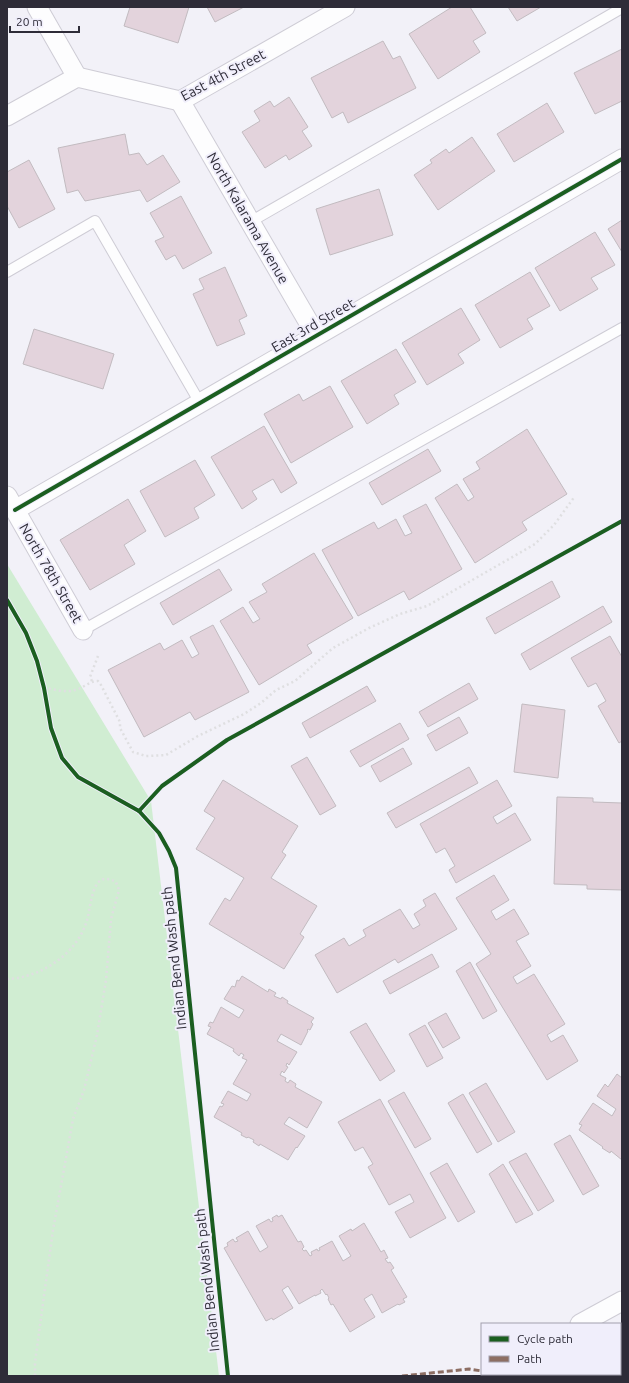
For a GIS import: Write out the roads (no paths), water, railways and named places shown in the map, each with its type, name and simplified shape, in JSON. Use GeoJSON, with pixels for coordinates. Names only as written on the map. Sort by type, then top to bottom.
{"type":"FeatureCollection","features":[{"type":"Feature","properties":{"kind":"street"},"geometry":{"type":"LineString","coordinates":[[7,116],[77,77],[38,7]]}},
{"type":"Feature","properties":{"kind":"street","name":"East 4th Street"},"geometry":{"type":"LineString","coordinates":[[77,77],[180,101],[345,7]]}},
{"type":"Feature","properties":{"kind":"street","name":"North Kalarama Avenue"},"geometry":{"type":"LineString","coordinates":[[180,101],[316,335]]}},
{"type":"Feature","properties":{"kind":"street","name":"East 3rd Street"},"geometry":{"type":"LineString","coordinates":[[11,503],[200,403],[622,159]]}},
{"type":"Feature","properties":{"kind":"street","name":"North 78th Street"},"geometry":{"type":"LineString","coordinates":[[11,503],[83,630]]}},
{"type":"Feature","properties":{"kind":"street"},"geometry":{"type":"LineString","coordinates":[[582,1323],[622,1301]]}},
{"type":"Feature","properties":{"kind":"lane"},"geometry":{"type":"LineString","coordinates":[[250,222],[622,8]]}},
{"type":"Feature","properties":{"kind":"lane"},"geometry":{"type":"LineString","coordinates":[[7,272],[95,221],[200,403]]}},
{"type":"Feature","properties":{"kind":"lane"},"geometry":{"type":"LineString","coordinates":[[83,630],[622,328]]}}]}
